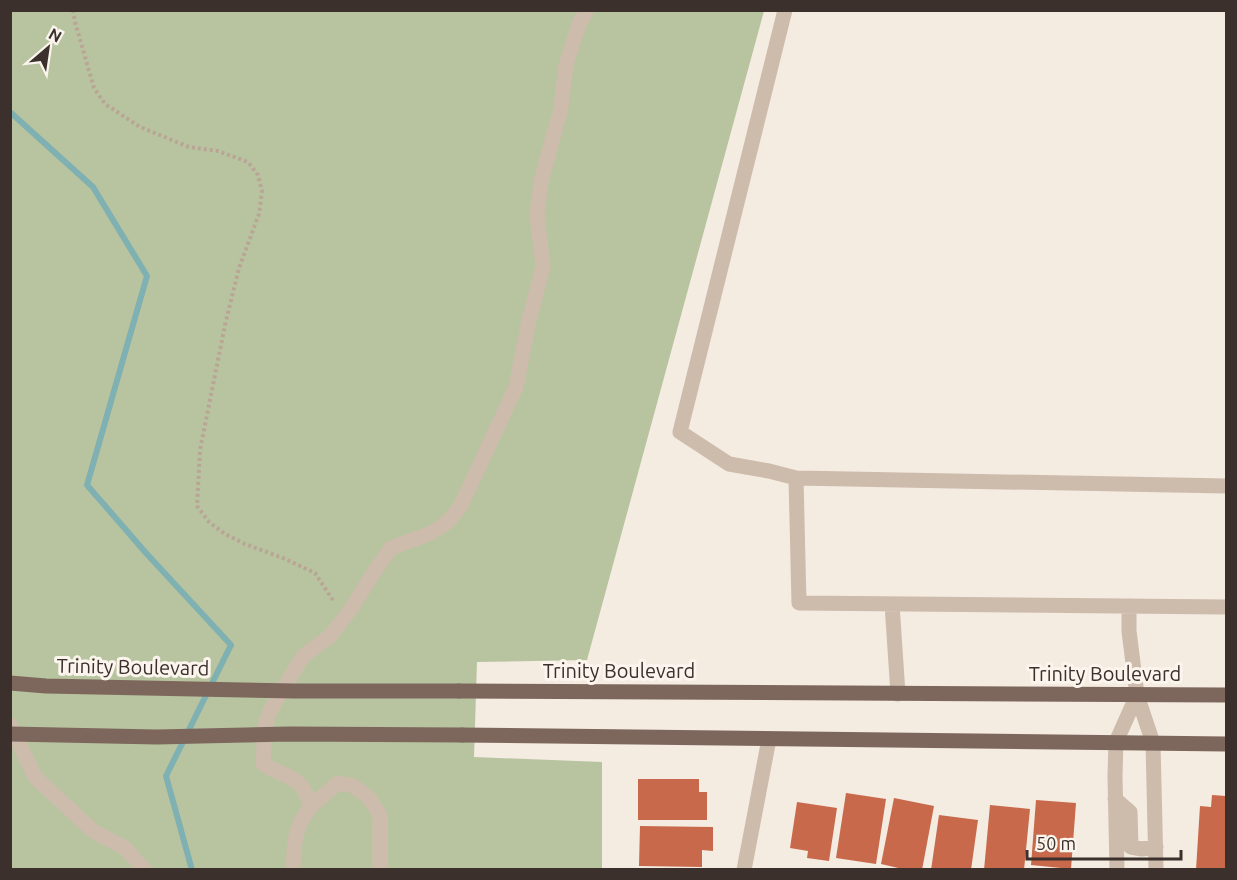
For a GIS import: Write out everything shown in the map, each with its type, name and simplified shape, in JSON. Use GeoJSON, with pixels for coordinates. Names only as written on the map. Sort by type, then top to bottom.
{"type":"FeatureCollection","features":[{"type":"Feature","properties":{"kind":"main road","name":"Trinity Boulevard"},"geometry":{"type":"LineString","coordinates":[[10,683],[46,686],[306,691],[1227,695]]}},
{"type":"Feature","properties":{"kind":"main road"},"geometry":{"type":"LineString","coordinates":[[10,734],[157,737],[290,734],[462,735],[1227,744]]}},
{"type":"Feature","properties":{"kind":"street"},"geometry":{"type":"LineString","coordinates":[[311,805],[302,787],[292,779],[263,764],[265,726],[270,711],[303,656],[330,636],[351,609],[391,548],[431,533],[449,521],[461,505],[516,387],[529,321],[543,267],[537,214],[541,181],[561,108],[566,65],[579,24],[587,10]]}},
{"type":"Feature","properties":{"kind":"street"},"geometry":{"type":"LineString","coordinates":[[785,10],[680,432],[729,464],[796,478],[1226,486]]}},
{"type":"Feature","properties":{"kind":"street"},"geometry":{"type":"LineString","coordinates":[[796,478],[800,603],[1227,607]]}},
{"type":"Feature","properties":{"kind":"street"},"geometry":{"type":"LineString","coordinates":[[892,604],[898,694]]}},
{"type":"Feature","properties":{"kind":"street"},"geometry":{"type":"LineString","coordinates":[[1129,606],[1129,631],[1137,695],[1153,743],[1156,870]]}},
{"type":"Feature","properties":{"kind":"street"},"geometry":{"type":"LineString","coordinates":[[1117,870],[1116,742],[1137,695]]}},
{"type":"Feature","properties":{"kind":"street"},"geometry":{"type":"LineString","coordinates":[[10,725],[35,777],[93,831],[125,848],[146,870]]}},
{"type":"Feature","properties":{"kind":"street"},"geometry":{"type":"LineString","coordinates":[[744,870],[769,739]]}},
{"type":"Feature","properties":{"kind":"street"},"geometry":{"type":"LineString","coordinates":[[293,870],[293,844],[298,825],[311,805],[338,783],[354,786],[369,798],[380,815],[380,870]]}},
{"type":"Feature","properties":{"kind":"street"},"geometry":{"type":"LineString","coordinates":[[1115,799],[1130,812],[1131,847],[1155,848]]}},
{"type":"Feature","properties":{"kind":"path"},"geometry":{"type":"LineString","coordinates":[[73,10],[94,88],[105,104],[140,127],[189,147],[218,151],[248,162],[258,175],[262,191],[259,214],[239,268],[225,325],[200,450],[197,507],[209,522],[225,534],[315,573],[333,599],[340,623]]}},
{"type":"Feature","properties":{"kind":"green space"},"geometry":{"type":"Polygon","coordinates":[[[10,11],[764,11],[587,660],[477,662],[474,757],[602,762],[602,869],[11,869],[10,11]]]}},
{"type":"Feature","properties":{"kind":"building"},"geometry":{"type":"Polygon","coordinates":[[[638,779],[699,779],[699,792],[707,792],[707,820],[638,820],[638,779]]]}},
{"type":"Feature","properties":{"kind":"building"},"geometry":{"type":"Polygon","coordinates":[[[846,793],[886,799],[876,864],[836,858],[846,793]]]}},
{"type":"Feature","properties":{"kind":"building"},"geometry":{"type":"Polygon","coordinates":[[[1212,795],[1226,796],[1226,870],[1196,870],[1200,806],[1211,807],[1212,795]]]}},
{"type":"Feature","properties":{"kind":"building"},"geometry":{"type":"Polygon","coordinates":[[[894,798],[934,806],[922,870],[907,870],[881,864],[894,798]]]}},
{"type":"Feature","properties":{"kind":"building"},"geometry":{"type":"Polygon","coordinates":[[[1036,800],[1076,803],[1071,869],[1031,865],[1036,800]]]}},
{"type":"Feature","properties":{"kind":"building"},"geometry":{"type":"Polygon","coordinates":[[[797,802],[837,808],[829,861],[807,858],[808,851],[790,848],[797,802]]]}},
{"type":"Feature","properties":{"kind":"building"},"geometry":{"type":"Polygon","coordinates":[[[990,805],[1030,809],[1024,870],[984,870],[990,805]]]}},
{"type":"Feature","properties":{"kind":"building"},"geometry":{"type":"Polygon","coordinates":[[[939,815],[978,820],[971,870],[931,870],[939,815]]]}},
{"type":"Feature","properties":{"kind":"building"},"geometry":{"type":"Polygon","coordinates":[[[640,826],[713,827],[713,851],[702,850],[702,867],[639,866],[640,826]]]}},
{"type":"Feature","properties":{"kind":"waterway"},"geometry":{"type":"LineString","coordinates":[[10,112],[93,187],[147,276],[87,485],[231,645],[166,776],[192,870]]}}]}
